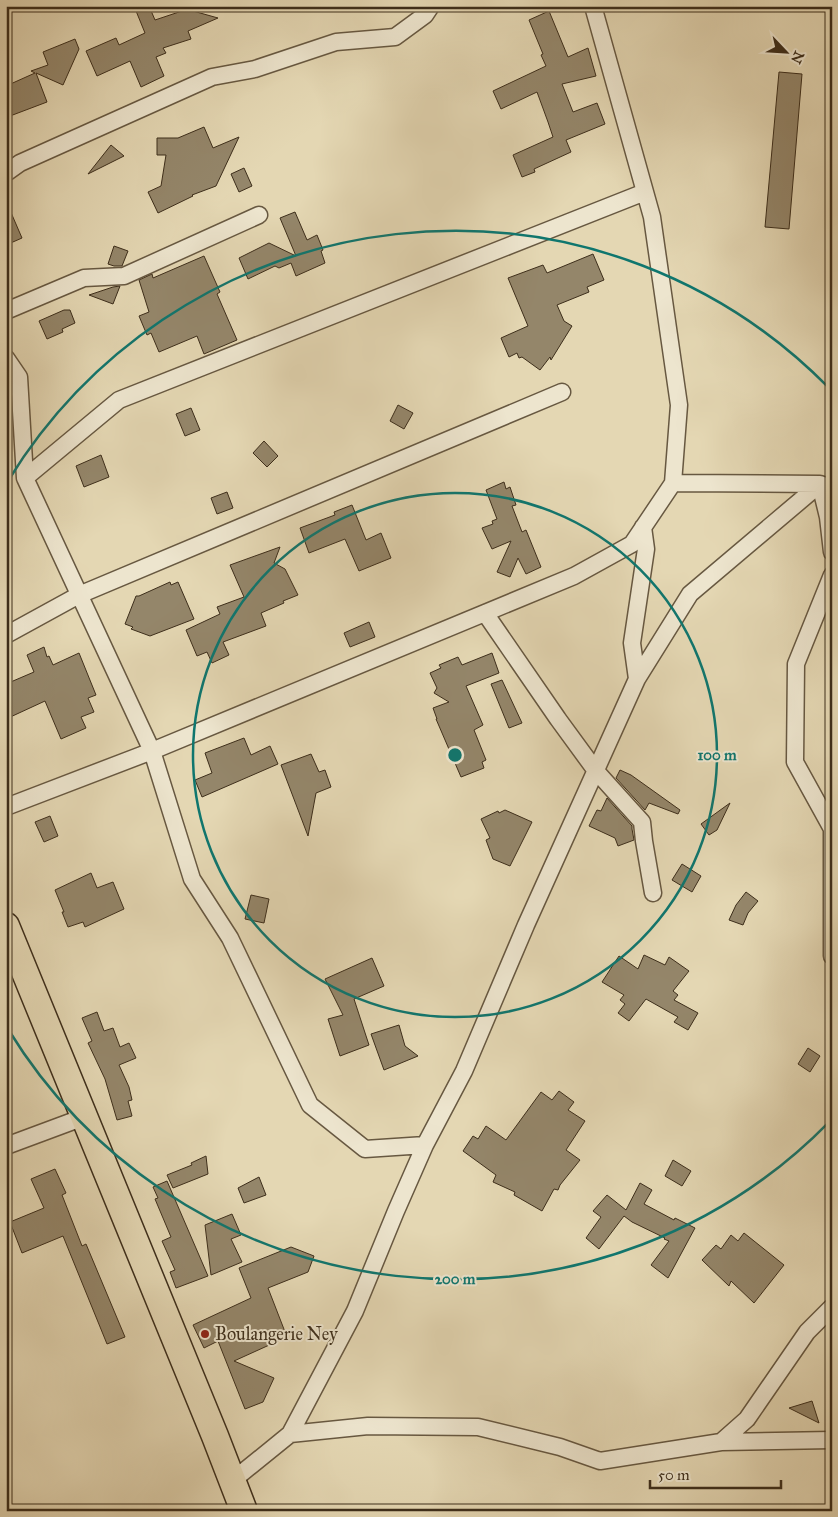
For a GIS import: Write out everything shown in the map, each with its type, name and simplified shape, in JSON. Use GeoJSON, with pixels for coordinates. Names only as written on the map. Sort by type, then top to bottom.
{"type":"FeatureCollection","features":[{"type":"Feature","properties":{"kind":"highway"},"geometry":{"type":"LineString","coordinates":[[6,926],[244,1511]]}},
{"type":"Feature","properties":{"kind":"street"},"geometry":{"type":"LineString","coordinates":[[6,807],[152,751],[485,613],[582,571],[632,544],[673,484],[679,405],[652,218],[593,6]]}},
{"type":"Feature","properties":{"kind":"street"},"geometry":{"type":"LineString","coordinates":[[6,173],[20,163],[212,77],[256,69],[336,42],[395,36],[426,9]]}},
{"type":"Feature","properties":{"kind":"street"},"geometry":{"type":"LineString","coordinates":[[25,478],[119,400],[646,192]]}},
{"type":"Feature","properties":{"kind":"street"},"geometry":{"type":"LineString","coordinates":[[6,311],[84,278],[124,276],[259,215]]}},
{"type":"Feature","properties":{"kind":"street"},"geometry":{"type":"LineString","coordinates":[[6,358],[19,377],[25,478],[152,751],[192,879],[230,938],[310,1106],[365,1149],[425,1145]]}},
{"type":"Feature","properties":{"kind":"street"},"geometry":{"type":"LineString","coordinates":[[6,635],[79,595],[562,392]]}},
{"type":"Feature","properties":{"kind":"street"},"geometry":{"type":"LineString","coordinates":[[673,484],[826,486]]}},
{"type":"Feature","properties":{"kind":"street"},"geometry":{"type":"LineString","coordinates":[[826,486],[832,552]]}},
{"type":"Feature","properties":{"kind":"street"},"geometry":{"type":"LineString","coordinates":[[232,1481],[290,1434],[355,1311],[425,1145],[464,1071],[526,925],[637,679],[690,594],[826,486]]}},
{"type":"Feature","properties":{"kind":"street"},"geometry":{"type":"LineString","coordinates":[[637,679],[632,643],[646,549],[643,527]]}},
{"type":"Feature","properties":{"kind":"street"},"geometry":{"type":"LineString","coordinates":[[832,574],[796,664],[795,762],[832,829],[832,956]]}},
{"type":"Feature","properties":{"kind":"street"},"geometry":{"type":"LineString","coordinates":[[485,613],[596,771],[642,822],[653,893]]}},
{"type":"Feature","properties":{"kind":"street"},"geometry":{"type":"LineString","coordinates":[[6,1146],[84,1117]]}},
{"type":"Feature","properties":{"kind":"street"},"geometry":{"type":"LineString","coordinates":[[721,1442],[747,1419],[807,1332],[832,1307]]}},
{"type":"Feature","properties":{"kind":"street"},"geometry":{"type":"LineString","coordinates":[[290,1434],[368,1426],[478,1427],[560,1447],[600,1461],[721,1442],[832,1440]]}},
{"type":"Feature","properties":{"kind":"building"},"geometry":{"type":"Polygon","coordinates":[[[134,6],[149,6],[155,20],[191,8],[193,11],[218,18],[188,31],[191,39],[163,48],[166,53],[156,57],[164,76],[141,87],[130,61],[97,76],[86,51],[116,38],[119,45],[145,33],[134,6]]]}},
{"type":"Feature","properties":{"kind":"building"},"geometry":{"type":"Polygon","coordinates":[[[549,11],[568,57],[588,48],[596,76],[562,84],[573,112],[597,103],[605,124],[566,140],[571,152],[534,169],[535,172],[522,177],[513,155],[553,137],[548,122],[537,92],[501,109],[493,91],[546,66],[529,20],[549,11]]]}},
{"type":"Feature","properties":{"kind":"building"},"geometry":{"type":"Polygon","coordinates":[[[75,39],[79,49],[63,85],[36,73],[47,102],[10,116],[6,106],[6,86],[35,73],[31,71],[48,65],[43,52],[75,39]]]}},
{"type":"Feature","properties":{"kind":"building"},"geometry":{"type":"Polygon","coordinates":[[[779,72],[802,74],[789,229],[765,227],[779,72]]]}},
{"type":"Feature","properties":{"kind":"building"},"geometry":{"type":"Polygon","coordinates":[[[204,127],[213,148],[239,137],[216,186],[192,195],[158,213],[148,192],[161,186],[166,155],[157,155],[157,138],[178,138],[204,127]]]}},
{"type":"Feature","properties":{"kind":"building"},"geometry":{"type":"Polygon","coordinates":[[[111,145],[124,156],[88,174],[111,145]]]}},
{"type":"Feature","properties":{"kind":"building"},"geometry":{"type":"Polygon","coordinates":[[[244,168],[252,186],[239,192],[231,174],[244,168]]]}},
{"type":"Feature","properties":{"kind":"building"},"geometry":{"type":"Polygon","coordinates":[[[6,201],[22,238],[6,245],[6,201]]]}},
{"type":"Feature","properties":{"kind":"building"},"geometry":{"type":"Polygon","coordinates":[[[295,212],[307,240],[317,235],[323,250],[321,251],[325,263],[296,276],[291,263],[279,268],[275,266],[248,279],[239,258],[269,243],[296,256],[280,218],[295,212]]]}},
{"type":"Feature","properties":{"kind":"building"},"geometry":{"type":"Polygon","coordinates":[[[114,246],[128,251],[122,266],[108,264],[114,246]]]}},
{"type":"Feature","properties":{"kind":"building"},"geometry":{"type":"Polygon","coordinates":[[[593,254],[604,280],[587,287],[589,292],[557,305],[564,321],[572,326],[551,360],[550,357],[540,370],[522,357],[519,358],[517,353],[509,357],[501,338],[528,326],[508,278],[543,265],[547,273],[593,254]]]}},
{"type":"Feature","properties":{"kind":"building"},"geometry":{"type":"Polygon","coordinates":[[[204,256],[220,292],[217,294],[237,340],[204,354],[197,336],[159,352],[151,333],[147,335],[139,316],[149,312],[139,280],[152,274],[153,278],[204,256]]]}},
{"type":"Feature","properties":{"kind":"building"},"geometry":{"type":"Polygon","coordinates":[[[120,286],[113,304],[89,295],[113,287],[120,286]]]}},
{"type":"Feature","properties":{"kind":"building"},"geometry":{"type":"Polygon","coordinates":[[[64,310],[70,310],[75,323],[62,329],[63,332],[47,339],[39,321],[64,310]]]}},
{"type":"Feature","properties":{"kind":"building"},"geometry":{"type":"Polygon","coordinates":[[[398,405],[413,413],[404,429],[390,421],[398,405]]]}},
{"type":"Feature","properties":{"kind":"building"},"geometry":{"type":"Polygon","coordinates":[[[191,408],[200,430],[185,436],[176,414],[191,408]]]}},
{"type":"Feature","properties":{"kind":"building"},"geometry":{"type":"Polygon","coordinates":[[[264,441],[278,456],[267,467],[253,453],[264,441]]]}},
{"type":"Feature","properties":{"kind":"building"},"geometry":{"type":"Polygon","coordinates":[[[101,455],[109,477],[84,487],[76,466],[101,455]]]}},
{"type":"Feature","properties":{"kind":"building"},"geometry":{"type":"Polygon","coordinates":[[[504,482],[506,489],[510,487],[516,505],[512,506],[522,532],[526,530],[541,567],[526,574],[518,558],[510,577],[497,572],[511,541],[492,549],[482,528],[493,524],[492,521],[497,519],[486,490],[504,482]]]}},
{"type":"Feature","properties":{"kind":"building"},"geometry":{"type":"Polygon","coordinates":[[[227,492],[233,508],[217,514],[211,498],[227,492]]]}},
{"type":"Feature","properties":{"kind":"building"},"geometry":{"type":"Polygon","coordinates":[[[352,505],[366,540],[381,533],[391,558],[359,571],[345,539],[309,553],[300,528],[335,515],[334,512],[352,505]]]}},
{"type":"Feature","properties":{"kind":"building"},"geometry":{"type":"Polygon","coordinates":[[[280,547],[274,563],[285,569],[298,595],[261,613],[266,626],[223,642],[229,655],[212,663],[207,652],[197,656],[186,630],[220,614],[217,607],[244,597],[230,565],[280,547]]]}},
{"type":"Feature","properties":{"kind":"building"},"geometry":{"type":"Polygon","coordinates":[[[170,582],[171,585],[178,582],[194,619],[150,636],[131,629],[133,627],[125,624],[136,596],[170,582]]]}},
{"type":"Feature","properties":{"kind":"building"},"geometry":{"type":"Polygon","coordinates":[[[369,622],[375,637],[350,647],[344,633],[369,622]]]}},
{"type":"Feature","properties":{"kind":"building"},"geometry":{"type":"Polygon","coordinates":[[[44,647],[47,657],[49,656],[53,665],[79,653],[96,695],[88,698],[94,712],[81,717],[86,728],[61,739],[45,701],[6,719],[6,684],[34,672],[27,655],[44,647]]]}},
{"type":"Feature","properties":{"kind":"building"},"geometry":{"type":"Polygon","coordinates":[[[492,653],[499,673],[466,686],[483,725],[474,730],[486,760],[482,762],[484,768],[461,777],[433,708],[449,702],[434,693],[437,688],[430,673],[441,668],[439,665],[458,657],[462,665],[492,653]]]}},
{"type":"Feature","properties":{"kind":"building"},"geometry":{"type":"Polygon","coordinates":[[[502,680],[522,723],[509,728],[491,684],[502,680]]]}},
{"type":"Feature","properties":{"kind":"building"},"geometry":{"type":"Polygon","coordinates":[[[244,738],[251,755],[270,746],[278,764],[202,797],[195,780],[212,773],[205,753],[244,738]]]}},
{"type":"Feature","properties":{"kind":"building"},"geometry":{"type":"Polygon","coordinates":[[[311,754],[319,772],[325,770],[331,787],[316,793],[308,836],[281,765],[311,754]]]}},
{"type":"Feature","properties":{"kind":"building"},"geometry":{"type":"Polygon","coordinates":[[[620,770],[631,775],[680,810],[678,814],[649,803],[645,810],[616,778],[620,770]]]}},
{"type":"Feature","properties":{"kind":"building"},"geometry":{"type":"Polygon","coordinates":[[[607,798],[632,826],[634,840],[618,846],[615,838],[589,826],[597,810],[601,811],[607,798]]]}},
{"type":"Feature","properties":{"kind":"building"},"geometry":{"type":"Polygon","coordinates":[[[730,803],[717,830],[709,835],[701,824],[730,803]]]}},
{"type":"Feature","properties":{"kind":"building"},"geometry":{"type":"Polygon","coordinates":[[[505,810],[532,822],[510,866],[493,859],[486,840],[490,838],[481,819],[498,811],[499,813],[505,810]]]}},
{"type":"Feature","properties":{"kind":"building"},"geometry":{"type":"Polygon","coordinates":[[[50,816],[58,836],[44,842],[35,822],[50,816]]]}},
{"type":"Feature","properties":{"kind":"building"},"geometry":{"type":"Polygon","coordinates":[[[682,864],[701,876],[692,892],[672,880],[682,864]]]}},
{"type":"Feature","properties":{"kind":"building"},"geometry":{"type":"Polygon","coordinates":[[[91,873],[97,888],[113,882],[124,909],[85,927],[83,922],[68,927],[55,890],[91,873]]]}},
{"type":"Feature","properties":{"kind":"building"},"geometry":{"type":"Polygon","coordinates":[[[746,892],[758,901],[748,913],[743,925],[729,920],[736,905],[746,892]]]}},
{"type":"Feature","properties":{"kind":"building"},"geometry":{"type":"Polygon","coordinates":[[[251,895],[269,899],[264,923],[245,919],[251,895]]]}},
{"type":"Feature","properties":{"kind":"building"},"geometry":{"type":"Polygon","coordinates":[[[644,955],[665,965],[669,957],[689,971],[673,991],[678,995],[674,1000],[698,1013],[688,1030],[674,1022],[678,1017],[646,999],[629,1021],[618,1013],[625,1004],[620,1000],[624,995],[602,982],[619,956],[638,969],[644,955]]]}},
{"type":"Feature","properties":{"kind":"building"},"geometry":{"type":"Polygon","coordinates":[[[372,958],[384,986],[354,999],[369,1045],[340,1056],[328,1019],[343,1015],[325,979],[372,958]]]}},
{"type":"Feature","properties":{"kind":"building"},"geometry":{"type":"Polygon","coordinates":[[[97,1012],[104,1031],[113,1028],[120,1047],[129,1043],[136,1058],[119,1065],[129,1087],[132,1100],[128,1101],[132,1116],[117,1120],[105,1079],[88,1043],[92,1041],[82,1018],[97,1012]]]}},
{"type":"Feature","properties":{"kind":"building"},"geometry":{"type":"Polygon","coordinates":[[[399,1025],[405,1046],[418,1056],[384,1070],[371,1034],[399,1025]]]}},
{"type":"Feature","properties":{"kind":"building"},"geometry":{"type":"Polygon","coordinates":[[[808,1048],[820,1056],[810,1072],[798,1064],[808,1048]]]}},
{"type":"Feature","properties":{"kind":"building"},"geometry":{"type":"Polygon","coordinates":[[[559,1091],[574,1102],[568,1110],[585,1121],[566,1150],[580,1160],[558,1190],[554,1189],[542,1211],[514,1195],[515,1192],[493,1182],[496,1175],[463,1151],[473,1136],[478,1139],[486,1126],[506,1140],[541,1092],[552,1100],[559,1091]]]}},
{"type":"Feature","properties":{"kind":"building"},"geometry":{"type":"Polygon","coordinates":[[[206,1156],[208,1174],[173,1188],[167,1175],[192,1165],[191,1163],[206,1156]]]}},
{"type":"Feature","properties":{"kind":"building"},"geometry":{"type":"Polygon","coordinates":[[[673,1160],[691,1171],[682,1186],[665,1176],[673,1160]]]}},
{"type":"Feature","properties":{"kind":"building"},"geometry":{"type":"Polygon","coordinates":[[[55,1169],[66,1193],[62,1195],[82,1246],[86,1244],[125,1337],[107,1344],[63,1236],[22,1253],[10,1222],[44,1208],[31,1179],[55,1169]]]}},
{"type":"Feature","properties":{"kind":"building"},"geometry":{"type":"Polygon","coordinates":[[[259,1177],[266,1195],[244,1203],[238,1188],[259,1177]]]}},
{"type":"Feature","properties":{"kind":"building"},"geometry":{"type":"Polygon","coordinates":[[[167,1181],[208,1276],[176,1288],[170,1272],[175,1270],[162,1241],[171,1237],[155,1199],[158,1198],[153,1187],[167,1181]]]}},
{"type":"Feature","properties":{"kind":"building"},"geometry":{"type":"Polygon","coordinates":[[[640,1183],[652,1190],[644,1204],[674,1220],[675,1218],[695,1228],[668,1278],[651,1265],[669,1241],[624,1216],[599,1249],[586,1238],[601,1217],[593,1211],[607,1195],[626,1210],[640,1183]]]}},
{"type":"Feature","properties":{"kind":"building"},"geometry":{"type":"Polygon","coordinates":[[[232,1214],[241,1235],[231,1239],[242,1262],[211,1275],[205,1225],[232,1214]]]}},
{"type":"Feature","properties":{"kind":"building"},"geometry":{"type":"Polygon","coordinates":[[[744,1233],[784,1265],[754,1303],[731,1281],[729,1286],[702,1260],[716,1245],[721,1249],[731,1235],[738,1241],[744,1233]]]}},
{"type":"Feature","properties":{"kind":"building"},"geometry":{"type":"Polygon","coordinates":[[[291,1247],[314,1256],[308,1272],[268,1288],[287,1337],[234,1361],[274,1378],[263,1402],[245,1409],[218,1341],[204,1348],[193,1325],[251,1298],[239,1268],[291,1247]]]}},
{"type":"Feature","properties":{"kind":"building"},"geometry":{"type":"Polygon","coordinates":[[[812,1401],[819,1423],[789,1408],[812,1401]]]}},
{"type":"Feature","properties":{"kind":"place","name":"Boulangerie Ney"},"geometry":{"type":"Point","coordinates":[205,1334]}}]}
